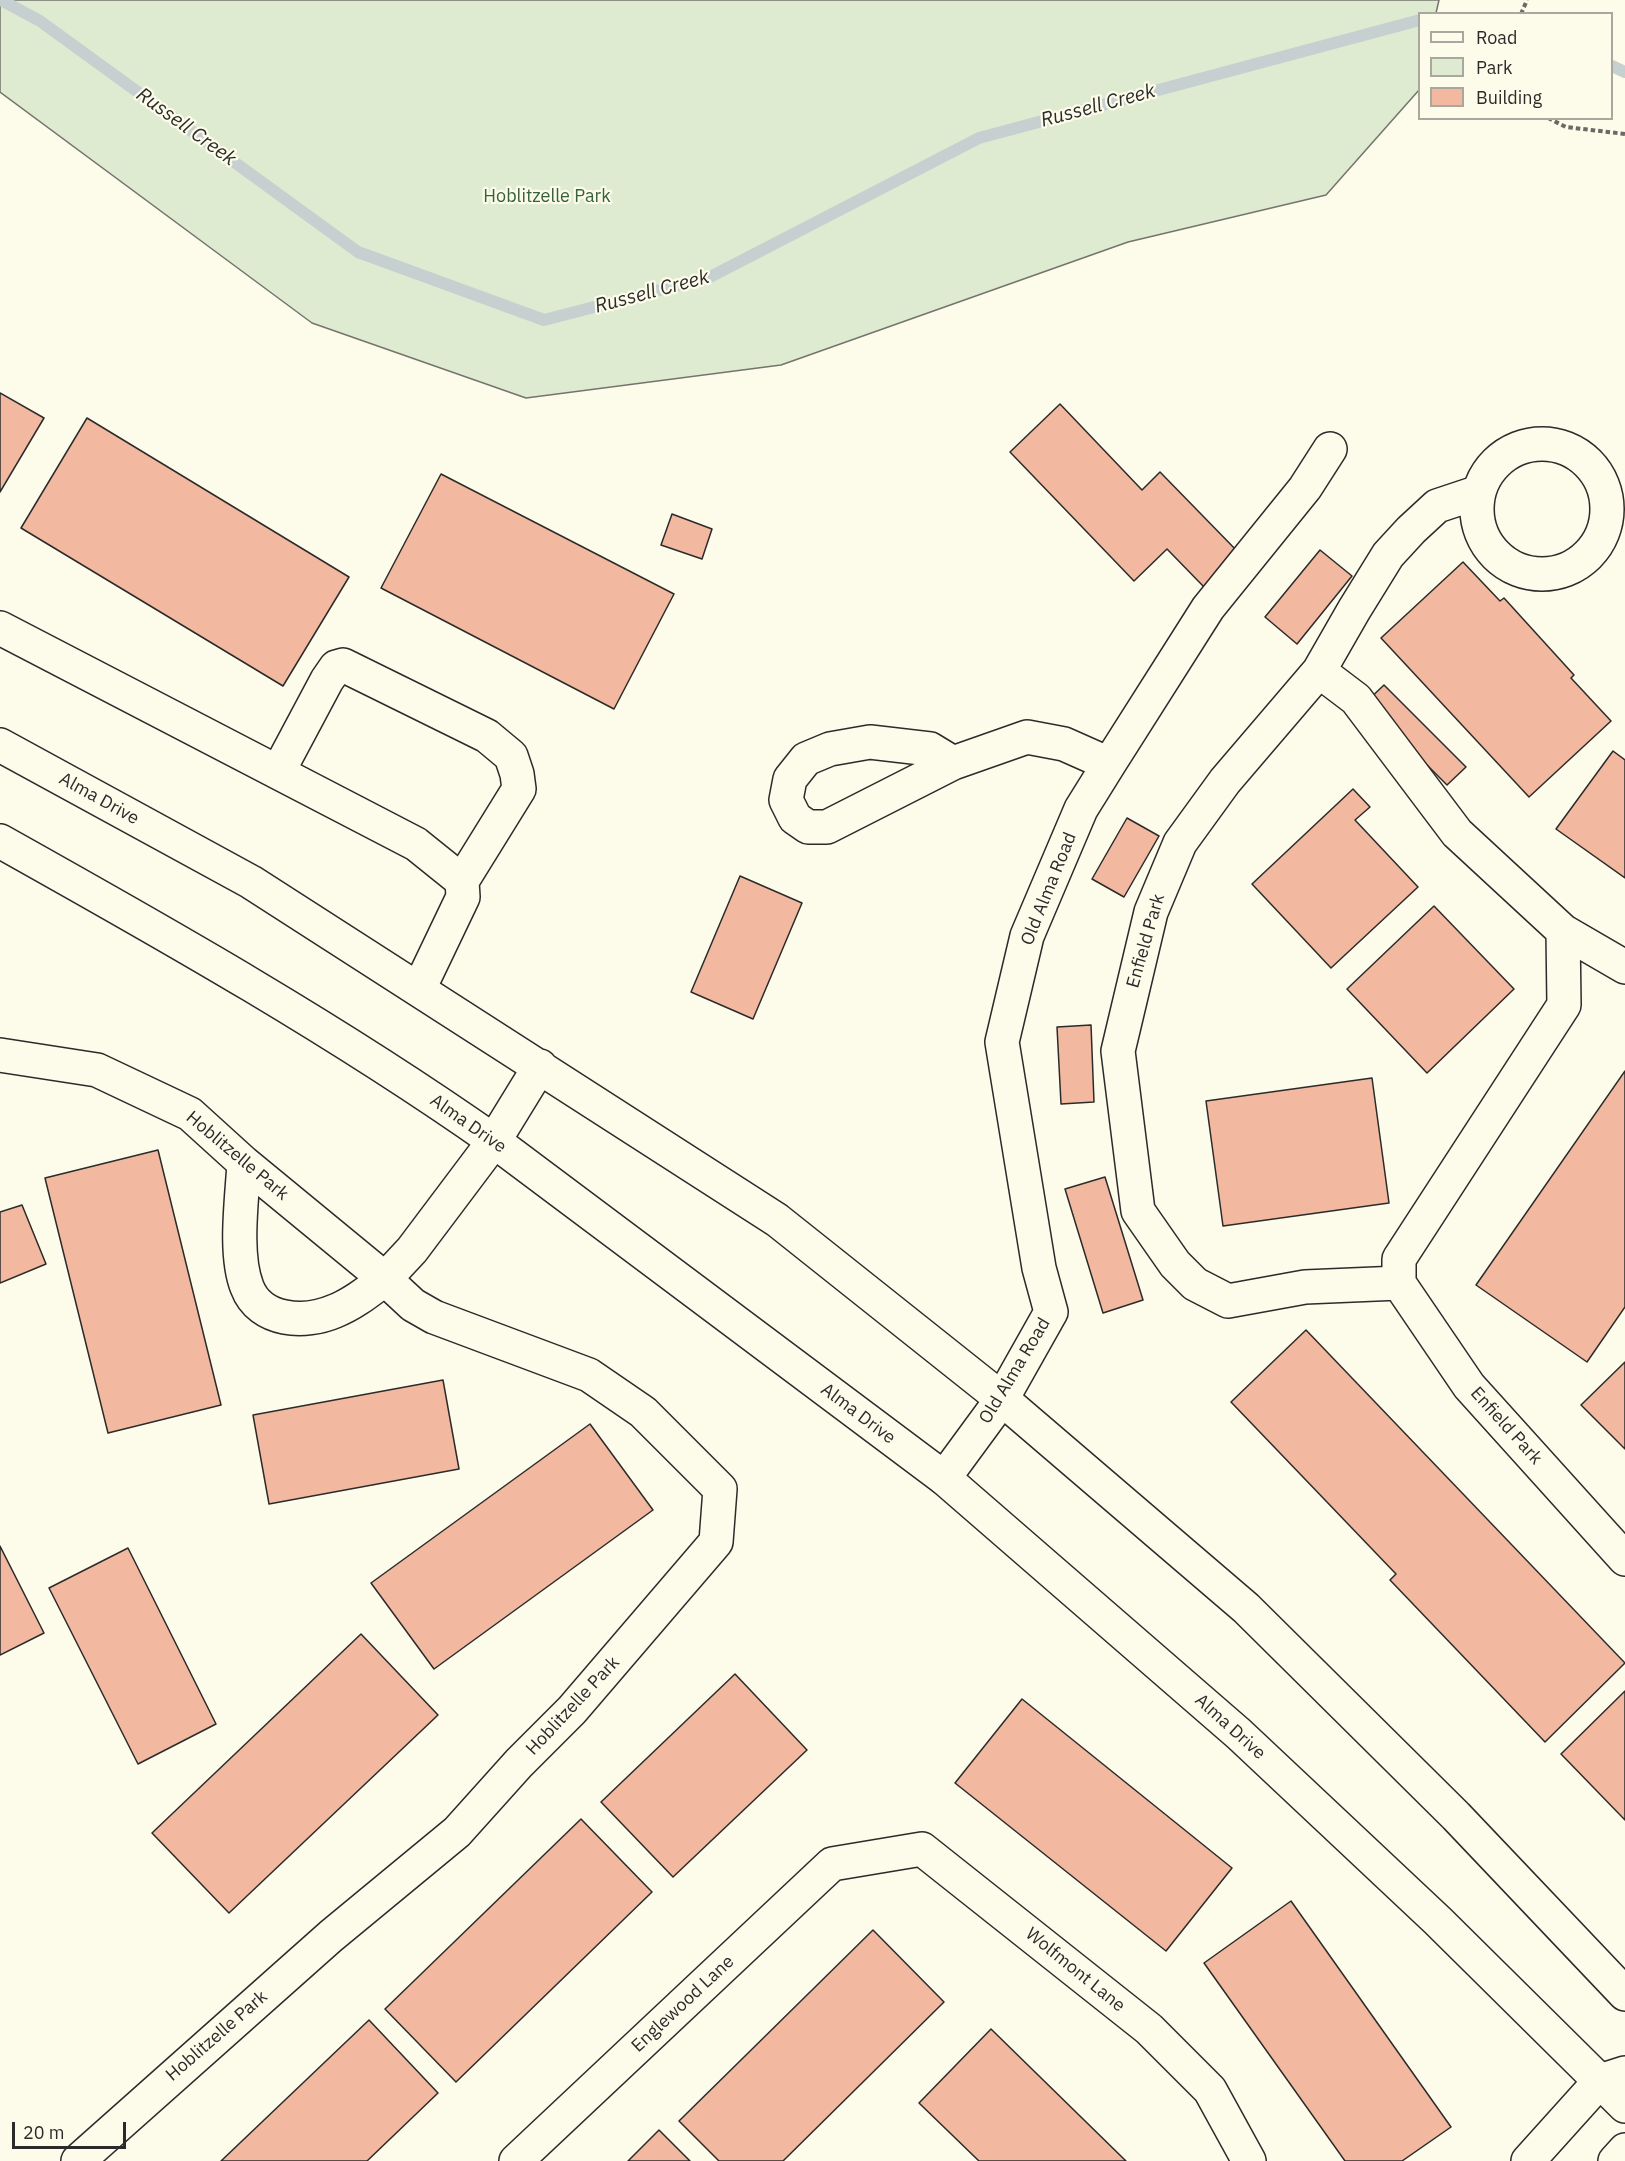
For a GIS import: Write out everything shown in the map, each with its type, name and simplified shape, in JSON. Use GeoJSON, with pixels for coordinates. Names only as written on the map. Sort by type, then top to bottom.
{"type":"FeatureCollection","features":[{"type":"Feature","properties":{"kind":"main road","name":"Old Alma Road"},"geometry":{"type":"LineString","coordinates":[[944,1478],[1002,1399],[1051,1312],[1039,1268],[1002,1042],[1027,936],[1081,809],[1108,764],[1208,608],[1305,488],[1330,449]]}},
{"type":"Feature","properties":{"kind":"main road","name":"Enfield Park"},"geometry":{"type":"LineString","coordinates":[[1479,492],[1437,506],[1388,555],[1319,671],[1225,781],[1180,843],[1151,912],[1118,1051],[1138,1211],[1182,1271],[1195,1284],[1228,1300],[1305,1287],[1399,1283],[1469,1386],[1625,1559]]}},
{"type":"Feature","properties":{"kind":"main road"},"geometry":{"type":"LineString","coordinates":[[0,628],[416,844],[462,881]]}},
{"type":"Feature","properties":{"kind":"main road"},"geometry":{"type":"LineString","coordinates":[[278,772],[327,680],[336,667],[343,665],[487,735],[511,756],[519,789],[462,881],[463,897],[419,989]]}},
{"type":"Feature","properties":{"kind":"main road"},"geometry":{"type":"LineString","coordinates":[[1319,671],[1356,699],[1457,833],[1563,931],[1625,968]]}},
{"type":"Feature","properties":{"kind":"main road"},"geometry":{"type":"LineString","coordinates":[[953,763],[1027,737],[1064,744],[1108,764]]}},
{"type":"Feature","properties":{"kind":"main road","name":"Alma Drive"},"geometry":{"type":"LineString","coordinates":[[0,745],[251,882],[777,1220],[1002,1399],[1246,1608],[1456,1816],[1625,1994]]}},
{"type":"Feature","properties":{"kind":"main road","name":"Alma Drive"},"geometry":{"type":"LineString","coordinates":[[0,841],[182,943],[432,1098],[494,1141],[944,1478],[1239,1734],[1429,1913],[1612,2077],[1625,2106]]}},
{"type":"Feature","properties":{"kind":"main road"},"geometry":{"type":"LineString","coordinates":[[1399,1283],[1399,1259],[1564,1005],[1563,931]]}},
{"type":"Feature","properties":{"kind":"main road","name":"Hoblitzelle Park"},"geometry":{"type":"LineString","coordinates":[[0,1055],[97,1070],[190,1114],[244,1163],[385,1279],[413,1305],[434,1317],[589,1375],[643,1412],[720,1490],[716,1542],[572,1710],[519,1763],[457,1832],[323,1943],[78,2161]]}},
{"type":"Feature","properties":{"kind":"main road"},"geometry":{"type":"LineString","coordinates":[[244,1163],[240,1224],[242,1265],[247,1288],[259,1306],[280,1317],[304,1318],[334,1312],[385,1279],[412,1250],[494,1141],[540,1066]]}},
{"type":"Feature","properties":{"kind":"main road","name":"Wolfmont Lane"},"geometry":{"type":"LineString","coordinates":[[856,1860],[922,1849],[1149,2029],[1210,2090],[1249,2161]]}},
{"type":"Feature","properties":{"kind":"main road","name":"Englewood Lane"},"geometry":{"type":"LineString","coordinates":[[516,2161],[832,1864],[856,1860]]}},
{"type":"Feature","properties":{"kind":"main road"},"geometry":{"type":"LineString","coordinates":[[1528,2161],[1612,2077]]}},
{"type":"Feature","properties":{"kind":"main road"},"geometry":{"type":"LineString","coordinates":[[1615,2161],[1625,2150]]}},
{"type":"Feature","properties":{"kind":"path"},"geometry":{"type":"LineString","coordinates":[[1552,120],[1566,127],[1625,134]]}},
{"type":"Feature","properties":{"kind":"green space","name":"Hoblitzelle Park"},"geometry":{"type":"Polygon","coordinates":[[[0,0],[1439,0],[1436,12],[1418,12],[1418,91],[1326,195],[1128,242],[781,365],[526,398],[312,323],[0,92],[0,0]]]}},
{"type":"Feature","properties":{"kind":"building"},"geometry":{"type":"Polygon","coordinates":[[[0,393],[44,418],[0,492],[0,393]]]}},
{"type":"Feature","properties":{"kind":"building"},"geometry":{"type":"Polygon","coordinates":[[[1060,404],[1142,490],[1160,472],[1239,553],[1204,587],[1167,549],[1134,581],[1010,452],[1060,404]]]}},
{"type":"Feature","properties":{"kind":"building"},"geometry":{"type":"Polygon","coordinates":[[[87,418],[349,577],[283,686],[21,528],[87,418]]]}},
{"type":"Feature","properties":{"kind":"building"},"geometry":{"type":"Polygon","coordinates":[[[441,474],[674,594],[614,709],[381,588],[441,474]]]}},
{"type":"Feature","properties":{"kind":"building"},"geometry":{"type":"Polygon","coordinates":[[[672,514],[712,529],[702,559],[661,545],[672,514]]]}},
{"type":"Feature","properties":{"kind":"building"},"geometry":{"type":"Polygon","coordinates":[[[1320,550],[1352,576],[1297,644],[1265,617],[1320,550]]]}},
{"type":"Feature","properties":{"kind":"building"},"geometry":{"type":"Polygon","coordinates":[[[1463,562],[1500,601],[1504,598],[1574,675],[1571,678],[1611,721],[1529,797],[1381,638],[1463,562]]]}},
{"type":"Feature","properties":{"kind":"building"},"geometry":{"type":"Polygon","coordinates":[[[1384,685],[1466,767],[1447,785],[1365,703],[1384,685]]]}},
{"type":"Feature","properties":{"kind":"building"},"geometry":{"type":"Polygon","coordinates":[[[1613,751],[1625,760],[1625,878],[1556,829],[1613,751]]]}},
{"type":"Feature","properties":{"kind":"building"},"geometry":{"type":"Polygon","coordinates":[[[1353,789],[1370,807],[1355,820],[1418,887],[1331,968],[1252,884],[1353,789]]]}},
{"type":"Feature","properties":{"kind":"building"},"geometry":{"type":"Polygon","coordinates":[[[1127,818],[1159,836],[1124,897],[1092,879],[1127,818]]]}},
{"type":"Feature","properties":{"kind":"building"},"geometry":{"type":"Polygon","coordinates":[[[740,876],[802,903],[753,1019],[691,992],[740,876]]]}},
{"type":"Feature","properties":{"kind":"building"},"geometry":{"type":"Polygon","coordinates":[[[1434,906],[1514,989],[1427,1073],[1347,989],[1434,906]]]}},
{"type":"Feature","properties":{"kind":"building"},"geometry":{"type":"Polygon","coordinates":[[[1091,1025],[1094,1102],[1061,1104],[1057,1027],[1091,1025]]]}},
{"type":"Feature","properties":{"kind":"building"},"geometry":{"type":"Polygon","coordinates":[[[1625,1071],[1625,1307],[1587,1362],[1476,1285],[1625,1071]]]}},
{"type":"Feature","properties":{"kind":"building"},"geometry":{"type":"Polygon","coordinates":[[[1372,1078],[1389,1203],[1223,1226],[1206,1101],[1372,1078]]]}},
{"type":"Feature","properties":{"kind":"building"},"geometry":{"type":"Polygon","coordinates":[[[158,1150],[221,1405],[108,1433],[45,1178],[158,1150]]]}},
{"type":"Feature","properties":{"kind":"building"},"geometry":{"type":"Polygon","coordinates":[[[1105,1177],[1143,1300],[1103,1313],[1065,1189],[1105,1177]]]}},
{"type":"Feature","properties":{"kind":"building"},"geometry":{"type":"Polygon","coordinates":[[[22,1205],[46,1264],[0,1283],[0,1212],[22,1205]]]}},
{"type":"Feature","properties":{"kind":"building"},"geometry":{"type":"Polygon","coordinates":[[[1306,1330],[1625,1663],[1545,1742],[1390,1580],[1396,1574],[1231,1402],[1306,1330]]]}},
{"type":"Feature","properties":{"kind":"building"},"geometry":{"type":"Polygon","coordinates":[[[1625,1362],[1625,1449],[1581,1405],[1625,1362]]]}},
{"type":"Feature","properties":{"kind":"building"},"geometry":{"type":"Polygon","coordinates":[[[443,1380],[459,1469],[269,1504],[253,1415],[443,1380]]]}},
{"type":"Feature","properties":{"kind":"building"},"geometry":{"type":"Polygon","coordinates":[[[590,1424],[653,1510],[434,1669],[371,1583],[590,1424]]]}},
{"type":"Feature","properties":{"kind":"building"},"geometry":{"type":"Polygon","coordinates":[[[0,1546],[44,1633],[0,1655],[0,1546]]]}},
{"type":"Feature","properties":{"kind":"building"},"geometry":{"type":"Polygon","coordinates":[[[128,1548],[216,1724],[138,1764],[49,1588],[128,1548]]]}},
{"type":"Feature","properties":{"kind":"building"},"geometry":{"type":"Polygon","coordinates":[[[361,1634],[438,1715],[229,1913],[152,1833],[361,1634]]]}},
{"type":"Feature","properties":{"kind":"building"},"geometry":{"type":"Polygon","coordinates":[[[735,1674],[807,1750],[673,1877],[601,1802],[735,1674]]]}},
{"type":"Feature","properties":{"kind":"building"},"geometry":{"type":"Polygon","coordinates":[[[1625,1691],[1625,1820],[1561,1754],[1625,1691]]]}},
{"type":"Feature","properties":{"kind":"building"},"geometry":{"type":"Polygon","coordinates":[[[1022,1699],[1232,1868],[1166,1951],[955,1783],[1022,1699]]]}},
{"type":"Feature","properties":{"kind":"building"},"geometry":{"type":"Polygon","coordinates":[[[581,1819],[652,1892],[456,2082],[385,2009],[581,1819]]]}},
{"type":"Feature","properties":{"kind":"building"},"geometry":{"type":"Polygon","coordinates":[[[1291,1901],[1451,2127],[1402,2161],[1345,2161],[1204,1963],[1291,1901]]]}},
{"type":"Feature","properties":{"kind":"building"},"geometry":{"type":"Polygon","coordinates":[[[873,1930],[944,2002],[783,2161],[719,2161],[679,2121],[873,1930]]]}},
{"type":"Feature","properties":{"kind":"building"},"geometry":{"type":"Polygon","coordinates":[[[369,2020],[438,2093],[367,2161],[221,2161],[369,2020]]]}},
{"type":"Feature","properties":{"kind":"building"},"geometry":{"type":"Polygon","coordinates":[[[991,2029],[1126,2161],[979,2161],[919,2103],[991,2029]]]}},
{"type":"Feature","properties":{"kind":"building"},"geometry":{"type":"Polygon","coordinates":[[[659,2130],[690,2161],[628,2161],[659,2130]]]}},
{"type":"Feature","properties":{"kind":"waterway","name":"Russell Creek"},"geometry":{"type":"LineString","coordinates":[[1,0],[40,21],[358,252],[544,320],[710,277],[979,138],[1418,21]]}},
{"type":"Feature","properties":{"kind":"waterway","name":"Russell Creek"},"geometry":{"type":"LineString","coordinates":[[1613,66],[1625,72]]}}]}
